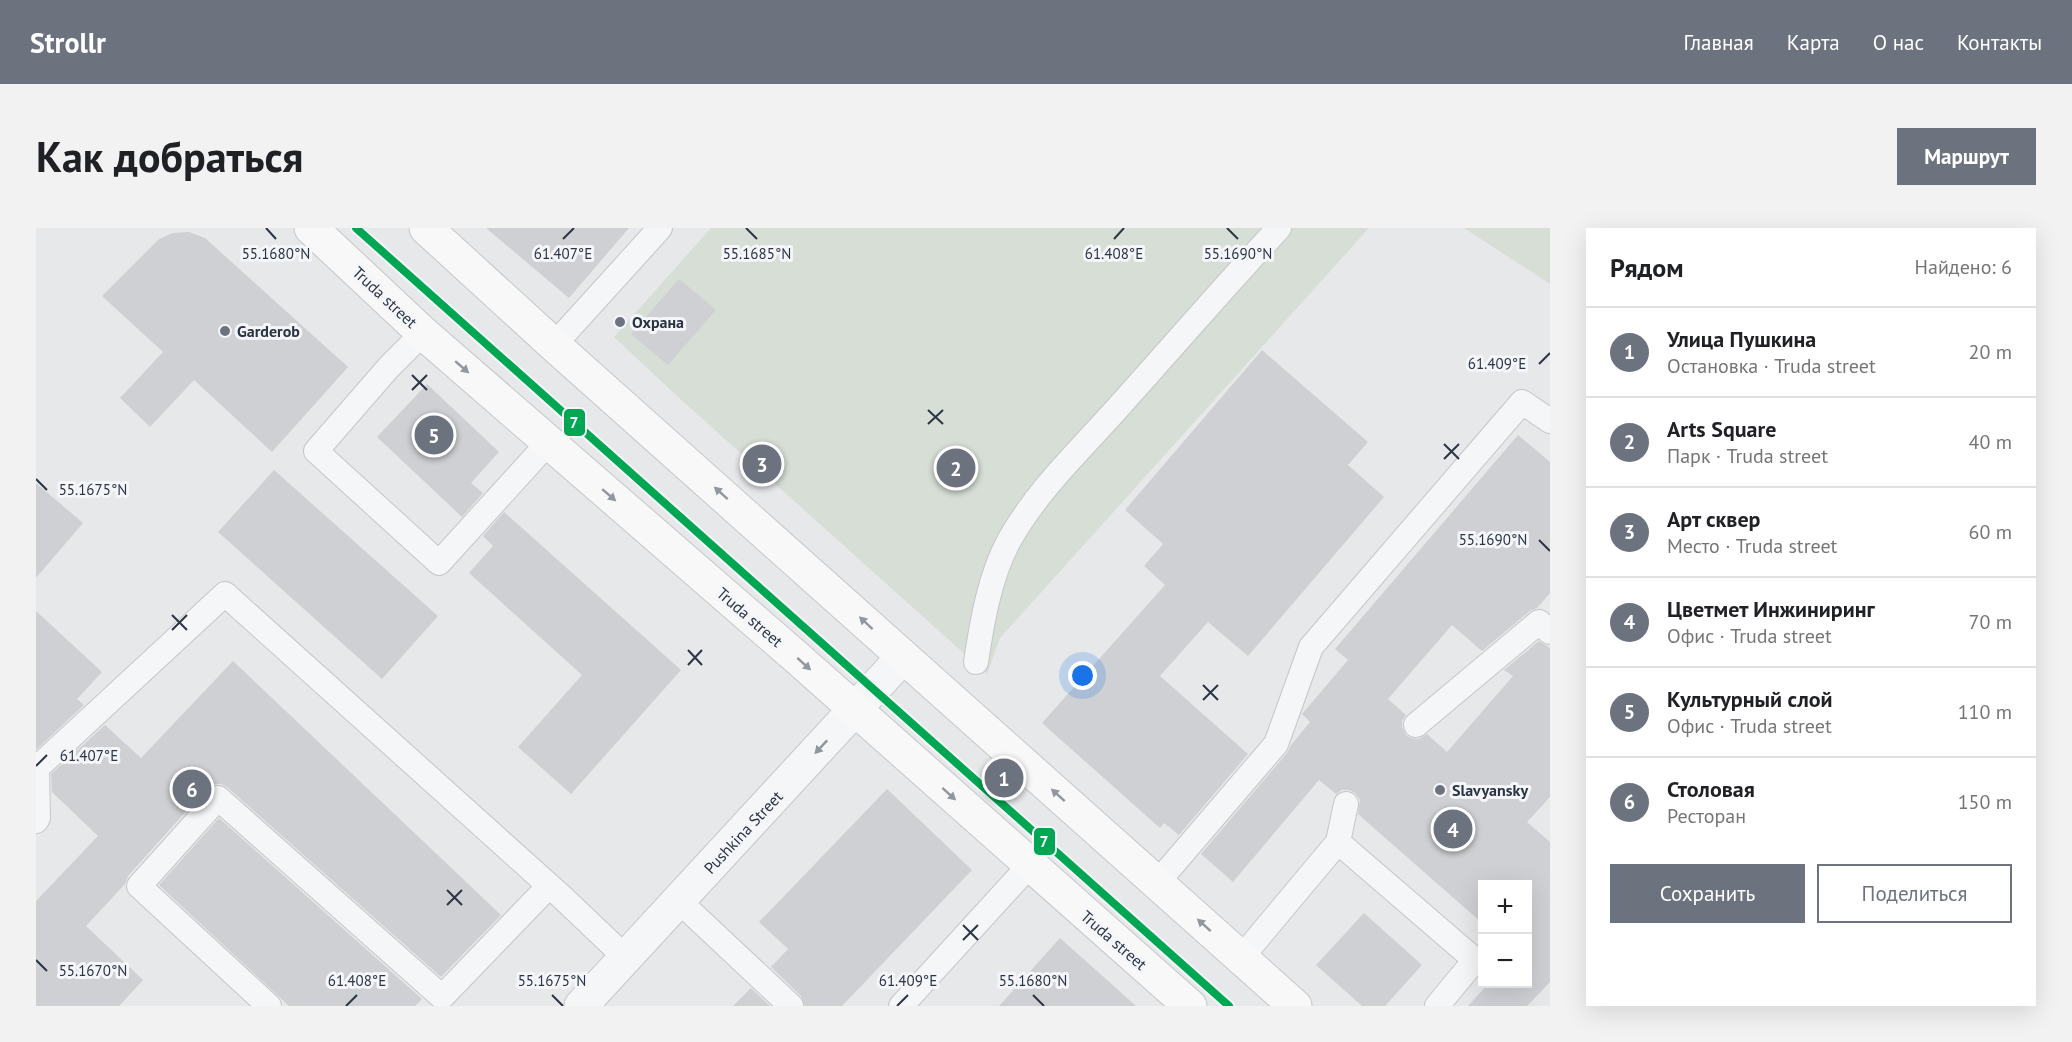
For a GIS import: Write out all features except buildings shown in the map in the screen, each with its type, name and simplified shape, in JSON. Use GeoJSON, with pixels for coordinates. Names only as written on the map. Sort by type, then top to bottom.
{"type":"FeatureCollection","features":[{"type":"Feature","properties":{"kind":"main road","name":"Truda street"},"geometry":{"type":"LineString","coordinates":[[311,228],[423,333],[856,710],[1029,866],[1190,1006]]}},
{"type":"Feature","properties":{"kind":"main road"},"geometry":{"type":"LineString","coordinates":[[426,228],[1294,1006]]}},
{"type":"Feature","properties":{"kind":"street","name":"Pushkina Street"},"geometry":{"type":"LineString","coordinates":[[581,1006],[903,657]]}},
{"type":"Feature","properties":{"kind":"lane"},"geometry":{"type":"LineString","coordinates":[[554,345],[660,228]]}},
{"type":"Feature","properties":{"kind":"lane"},"geometry":{"type":"LineString","coordinates":[[976,662],[982,625],[994,578],[1009,540],[1032,503],[1200,313],[1279,228]]}},
{"type":"Feature","properties":{"kind":"lane"},"geometry":{"type":"LineString","coordinates":[[423,333],[389,367],[316,451],[439,563],[548,443]]}},
{"type":"Feature","properties":{"kind":"lane"},"geometry":{"type":"LineString","coordinates":[[1157,883],[1276,744],[1311,647],[1522,402],[1550,421]]}},
{"type":"Feature","properties":{"kind":"lane"},"geometry":{"type":"LineString","coordinates":[[36,821],[38,818],[37,768],[225,594],[626,958]]}},
{"type":"Feature","properties":{"kind":"lane"},"geometry":{"type":"LineString","coordinates":[[1416,725],[1539,622],[1550,632]]}},
{"type":"Feature","properties":{"kind":"lane"},"geometry":{"type":"LineString","coordinates":[[268,1006],[139,886],[219,798],[442,997],[549,886]]}},
{"type":"Feature","properties":{"kind":"lane"},"geometry":{"type":"LineString","coordinates":[[1241,958],[1338,842],[1346,804]]}},
{"type":"Feature","properties":{"kind":"lane"},"geometry":{"type":"LineString","coordinates":[[1338,842],[1478,954]]}},
{"type":"Feature","properties":{"kind":"lane"},"geometry":{"type":"LineString","coordinates":[[901,1006],[1029,866]]}},
{"type":"Feature","properties":{"kind":"lane"},"geometry":{"type":"LineString","coordinates":[[679,901],[791,1006]]}},
{"type":"Feature","properties":{"kind":"lane"},"geometry":{"type":"LineString","coordinates":[[1437,1006],[1478,956]]}},
{"type":"Feature","properties":{"kind":"shaded area"},"geometry":{"type":"Polygon","coordinates":[[[711,228],[1369,228],[1000,638],[987,674],[614,337],[711,228]]]}},
{"type":"Feature","properties":{"kind":"shaded area"},"geometry":{"type":"Polygon","coordinates":[[[1464,228],[1550,228],[1550,284],[1464,228]]]}},
{"type":"Feature","properties":{"kind":"transit line","name":"7"},"geometry":{"type":"LineString","coordinates":[[356,228],[1229,1006]]}},
{"type":"Feature","properties":{"kind":"place","name":"Охрана"},"geometry":{"type":"Point","coordinates":[620,322]}},
{"type":"Feature","properties":{"kind":"place","name":"Garderob"},"geometry":{"type":"Point","coordinates":[225,331]}},
{"type":"Feature","properties":{"kind":"place","name":"Культурный слой"},"geometry":{"type":"Point","coordinates":[434,435]}},
{"type":"Feature","properties":{"kind":"place","name":"Арт сквер"},"geometry":{"type":"Point","coordinates":[762,464]}},
{"type":"Feature","properties":{"kind":"place","name":"Arts Square"},"geometry":{"type":"Point","coordinates":[956,468]}},
{"type":"Feature","properties":{"kind":"place","name":"Улица Пушкина"},"geometry":{"type":"Point","coordinates":[1004,778]}},
{"type":"Feature","properties":{"kind":"place","name":"Столовая"},"geometry":{"type":"Point","coordinates":[192,789]}},
{"type":"Feature","properties":{"kind":"place","name":"Slavyansky"},"geometry":{"type":"Point","coordinates":[1440,790]}},
{"type":"Feature","properties":{"kind":"place","name":"Цветмет Инжиниринг"},"geometry":{"type":"Point","coordinates":[1453,829]}}]}
